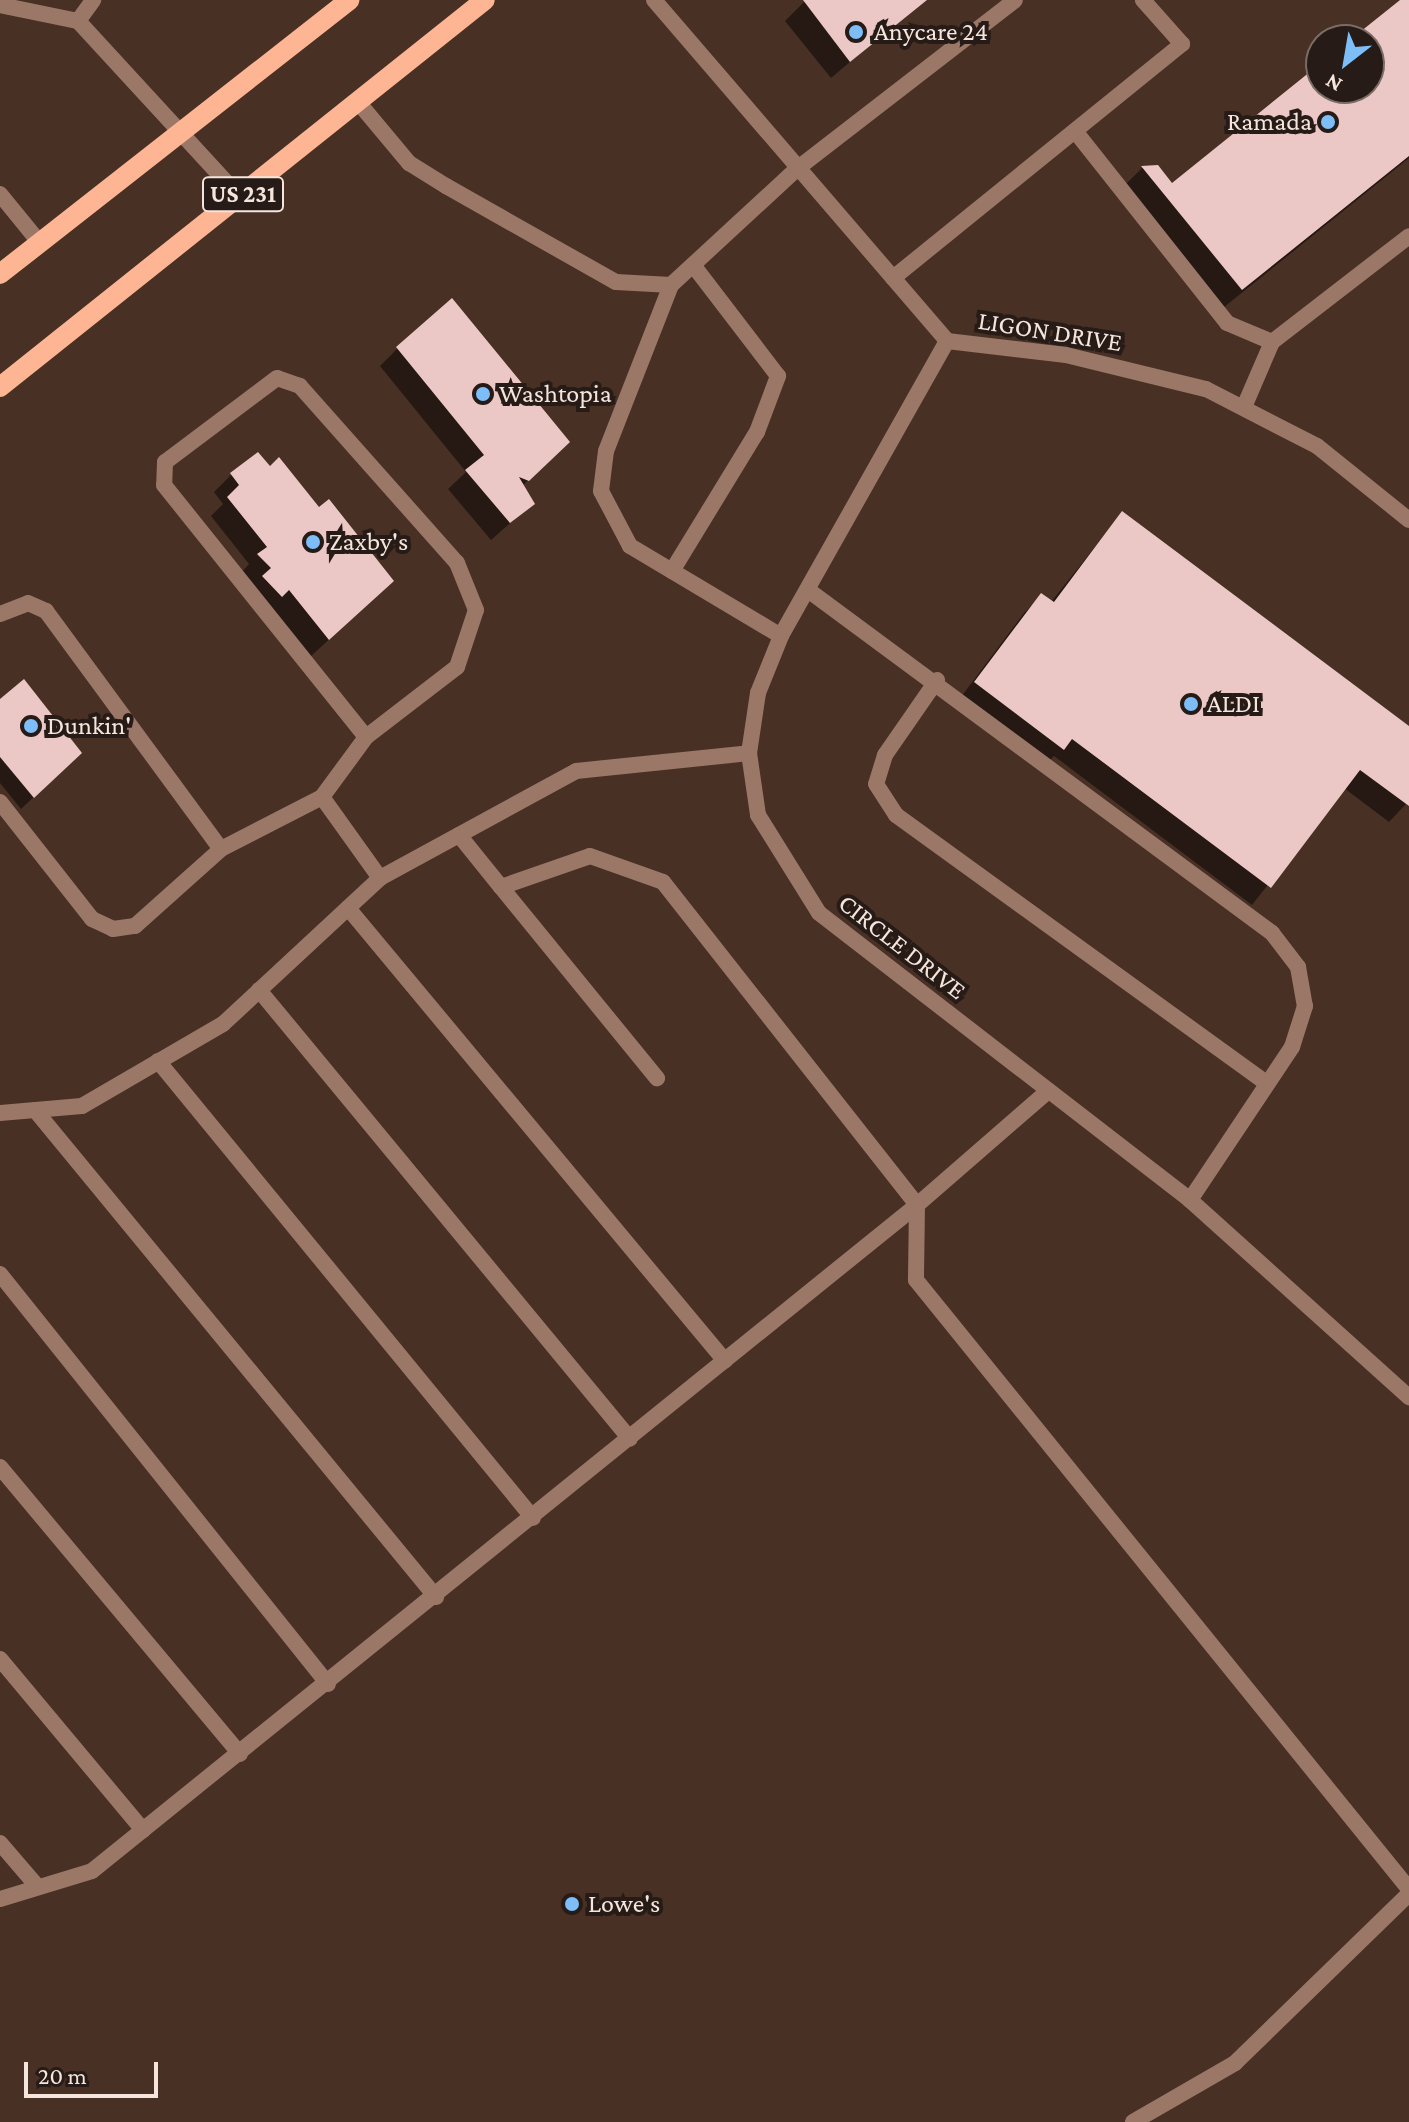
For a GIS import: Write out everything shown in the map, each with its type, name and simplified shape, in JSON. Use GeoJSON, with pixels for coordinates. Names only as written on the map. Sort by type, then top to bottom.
{"type":"FeatureCollection","features":[{"type":"Feature","properties":{"kind":"main road"},"geometry":{"type":"LineString","coordinates":[[0,274],[350,0]]}},
{"type":"Feature","properties":{"kind":"main road","name":"US 231"},"geometry":{"type":"LineString","coordinates":[[0,387],[485,0]]}},
{"type":"Feature","properties":{"kind":"street"},"geometry":{"type":"LineString","coordinates":[[78,21],[93,0]]}},
{"type":"Feature","properties":{"kind":"street","name":"LIGON DRIVE"},"geometry":{"type":"LineString","coordinates":[[654,0],[947,341],[1135,370],[1244,407],[1317,446],[1409,520]]}},
{"type":"Feature","properties":{"kind":"street"},"geometry":{"type":"LineString","coordinates":[[893,278],[1182,44],[1143,0]]}},
{"type":"Feature","properties":{"kind":"street"},"geometry":{"type":"LineString","coordinates":[[781,636],[630,546],[601,491],[606,451],[671,285],[798,168],[1017,1]]}},
{"type":"Feature","properties":{"kind":"street"},"geometry":{"type":"LineString","coordinates":[[0,5],[78,21],[240,197]]}},
{"type":"Feature","properties":{"kind":"street"},"geometry":{"type":"LineString","coordinates":[[358,102],[409,163],[446,186],[616,282],[671,285]]}},
{"type":"Feature","properties":{"kind":"street"},"geometry":{"type":"LineString","coordinates":[[1075,131],[1227,323],[1272,342]]}},
{"type":"Feature","properties":{"kind":"street"},"geometry":{"type":"LineString","coordinates":[[0,194],[40,243]]}},
{"type":"Feature","properties":{"kind":"street"},"geometry":{"type":"LineString","coordinates":[[1244,407],[1272,342],[1409,236]]}},
{"type":"Feature","properties":{"kind":"street"},"geometry":{"type":"LineString","coordinates":[[672,571],[757,432],[778,376],[693,265]]}},
{"type":"Feature","properties":{"kind":"street","name":"CIRCLE DRIVE"},"geometry":{"type":"LineString","coordinates":[[947,341],[781,636],[758,693],[749,753],[758,815],[819,913],[1190,1200],[1409,1397]]}},
{"type":"Feature","properties":{"kind":"street"},"geometry":{"type":"LineString","coordinates":[[0,802],[92,919],[113,929],[135,926],[221,849],[322,797],[366,737],[467,654],[476,610],[457,563],[300,386],[277,378],[257,387],[165,462],[170,501],[366,737]]}},
{"type":"Feature","properties":{"kind":"street"},"geometry":{"type":"LineString","coordinates":[[808,590],[937,680],[1272,933],[1298,967],[1305,1006],[1292,1047],[1190,1200]]}},
{"type":"Feature","properties":{"kind":"street"},"geometry":{"type":"LineString","coordinates":[[0,614],[28,603],[46,611],[221,849]]}},
{"type":"Feature","properties":{"kind":"street"},"geometry":{"type":"LineString","coordinates":[[937,680],[885,755],[876,784],[896,815],[1267,1084]]}},
{"type":"Feature","properties":{"kind":"street"},"geometry":{"type":"LineString","coordinates":[[0,1113],[82,1106],[223,1024],[380,878],[576,771],[749,753]]}},
{"type":"Feature","properties":{"kind":"street"},"geometry":{"type":"LineString","coordinates":[[322,797],[380,878]]}},
{"type":"Feature","properties":{"kind":"street"},"geometry":{"type":"LineString","coordinates":[[459,835],[657,1078]]}},
{"type":"Feature","properties":{"kind":"street"},"geometry":{"type":"LineString","coordinates":[[501,887],[590,856],[663,882],[917,1205],[916,1280],[1409,1892],[1235,2063],[1133,2122]]}},
{"type":"Feature","properties":{"kind":"street"},"geometry":{"type":"LineString","coordinates":[[348,908],[725,1361]]}},
{"type":"Feature","properties":{"kind":"street"},"geometry":{"type":"LineString","coordinates":[[259,990],[630,1439]]}},
{"type":"Feature","properties":{"kind":"street"},"geometry":{"type":"LineString","coordinates":[[158,1061],[533,1518]]}},
{"type":"Feature","properties":{"kind":"street"},"geometry":{"type":"LineString","coordinates":[[0,1899],[92,1871],[436,1597],[917,1205],[1048,1091]]}},
{"type":"Feature","properties":{"kind":"street"},"geometry":{"type":"LineString","coordinates":[[35,1110],[436,1597]]}},
{"type":"Feature","properties":{"kind":"street"},"geometry":{"type":"LineString","coordinates":[[0,1274],[328,1684]]}},
{"type":"Feature","properties":{"kind":"street"},"geometry":{"type":"LineString","coordinates":[[0,1467],[240,1754]]}},
{"type":"Feature","properties":{"kind":"street"},"geometry":{"type":"LineString","coordinates":[[0,1659],[143,1830]]}},
{"type":"Feature","properties":{"kind":"street"},"geometry":{"type":"LineString","coordinates":[[0,1843],[37,1886]]}},
{"type":"Feature","properties":{"kind":"building","name":"Anycare 24"},"geometry":{"type":"Polygon","coordinates":[[[803,0],[927,0],[850,62],[803,0]]]}},
{"type":"Feature","properties":{"kind":"building","name":"Ramada"},"geometry":{"type":"Polygon","coordinates":[[[1400,0],[1409,0],[1409,156],[1242,290],[1141,166],[1158,165],[1172,183],[1305,76],[1305,104],[1385,104],[1385,24],[1370,24],[1400,0]]]}},
{"type":"Feature","properties":{"kind":"building","name":"Washtopia"},"geometry":{"type":"Polygon","coordinates":[[[452,298],[570,442],[529,481],[519,477],[535,504],[510,523],[465,470],[484,455],[396,347],[452,298]]]}},
{"type":"Feature","properties":{"kind":"building","name":"Zaxby's"},"geometry":{"type":"Polygon","coordinates":[[[258,452],[270,466],[279,457],[319,507],[329,499],[394,581],[329,640],[289,590],[282,597],[262,576],[271,568],[257,554],[267,547],[227,497],[239,485],[230,473],[258,452]]]}},
{"type":"Feature","properties":{"kind":"building","name":"ALDI"},"geometry":{"type":"Polygon","coordinates":[[[1122,511],[1409,726],[1409,806],[1360,770],[1271,888],[1072,739],[1064,750],[974,682],[1041,593],[1054,602],[1122,511]]]}},
{"type":"Feature","properties":{"kind":"building","name":"Dunkin'"},"geometry":{"type":"Polygon","coordinates":[[[24,679],[82,753],[34,798],[0,757],[0,699],[24,679]]]}},
{"type":"Feature","properties":{"kind":"place","name":"Anycare 24"},"geometry":{"type":"Point","coordinates":[856,32]}},
{"type":"Feature","properties":{"kind":"place","name":"Ramada"},"geometry":{"type":"Point","coordinates":[1328,122]}},
{"type":"Feature","properties":{"kind":"place","name":"Washtopia"},"geometry":{"type":"Point","coordinates":[483,394]}},
{"type":"Feature","properties":{"kind":"place","name":"Zaxby's"},"geometry":{"type":"Point","coordinates":[313,542]}},
{"type":"Feature","properties":{"kind":"place","name":"ALDI"},"geometry":{"type":"Point","coordinates":[1191,704]}},
{"type":"Feature","properties":{"kind":"place","name":"Dunkin'"},"geometry":{"type":"Point","coordinates":[31,726]}},
{"type":"Feature","properties":{"kind":"place","name":"Lowe's"},"geometry":{"type":"Point","coordinates":[572,1904]}}]}
